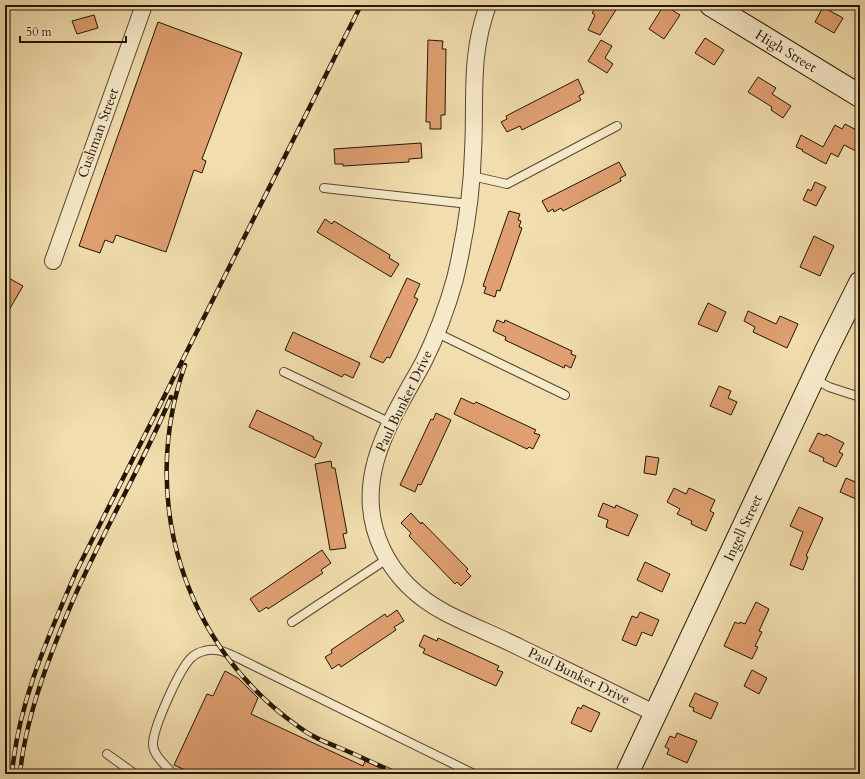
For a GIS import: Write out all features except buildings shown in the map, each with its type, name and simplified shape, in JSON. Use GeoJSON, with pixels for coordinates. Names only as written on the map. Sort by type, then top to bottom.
{"type":"FeatureCollection","features":[{"type":"Feature","properties":{"kind":"street","name":"Cushman Street"},"geometry":{"type":"LineString","coordinates":[[53,261],[144,5]]}},
{"type":"Feature","properties":{"kind":"street","name":"Paul Bunker Drive"},"geometry":{"type":"LineString","coordinates":[[488,5],[481,24],[475,64],[473,106],[474,150],[472,176],[464,235],[454,282],[436,333],[391,423],[376,459],[371,493],[373,525],[378,540],[394,570],[422,598],[445,612],[556,664],[656,714]]}},
{"type":"Feature","properties":{"kind":"street","name":"High Street"},"geometry":{"type":"LineString","coordinates":[[711,5],[860,96]]}},
{"type":"Feature","properties":{"kind":"street","name":"Ingell Street"},"geometry":{"type":"LineString","coordinates":[[627,774],[860,283]]}},
{"type":"Feature","properties":{"kind":"lane"},"geometry":{"type":"LineString","coordinates":[[472,176],[507,184],[617,126]]}},
{"type":"Feature","properties":{"kind":"lane"},"geometry":{"type":"LineString","coordinates":[[324,188],[469,204]]}},
{"type":"Feature","properties":{"kind":"lane"},"geometry":{"type":"LineString","coordinates":[[436,333],[565,395]]}},
{"type":"Feature","properties":{"kind":"lane"},"geometry":{"type":"LineString","coordinates":[[284,372],[391,423]]}},
{"type":"Feature","properties":{"kind":"lane"},"geometry":{"type":"LineString","coordinates":[[814,378],[829,387],[860,397]]}},
{"type":"Feature","properties":{"kind":"lane"},"geometry":{"type":"LineString","coordinates":[[292,622],[387,559]]}},
{"type":"Feature","properties":{"kind":"lane"},"geometry":{"type":"LineString","coordinates":[[174,774],[157,755],[153,745],[157,727],[183,668],[192,657],[205,650],[223,651],[474,774]]}},
{"type":"Feature","properties":{"kind":"lane"},"geometry":{"type":"LineString","coordinates":[[107,754],[135,774]]}},
{"type":"Feature","properties":{"kind":"railway"},"geometry":{"type":"LineString","coordinates":[[12,774],[15,748],[28,696],[45,646],[76,572],[361,5]]}},
{"type":"Feature","properties":{"kind":"railway"},"geometry":{"type":"LineString","coordinates":[[185,365],[172,415],[167,466],[170,517],[181,566],[200,612],[226,655],[259,694],[299,727],[319,739],[398,774]]}},
{"type":"Feature","properties":{"kind":"railway"},"geometry":{"type":"LineString","coordinates":[[20,774],[28,727],[36,697],[63,623],[84,576],[171,397]]}}]}
